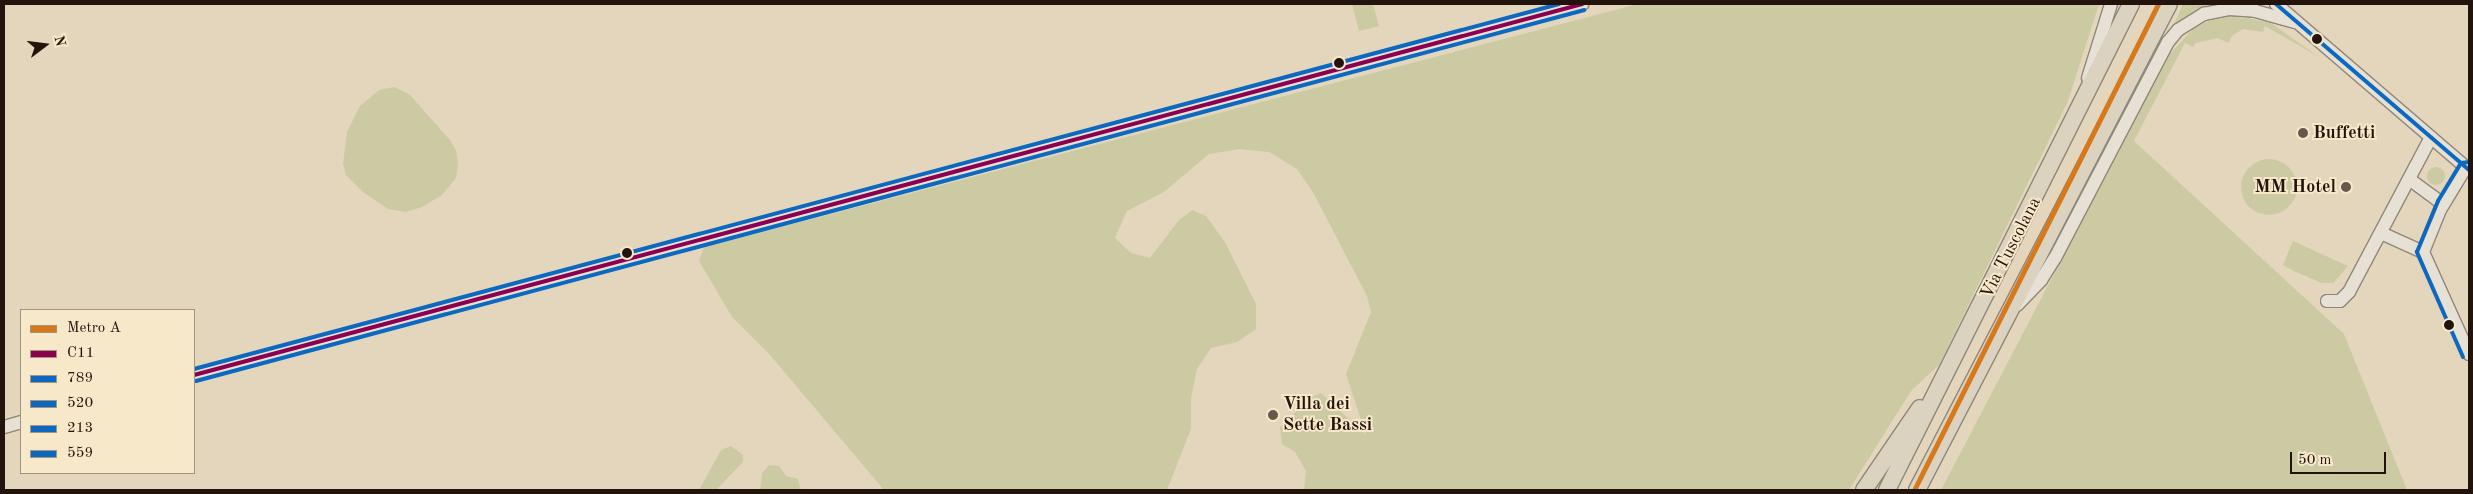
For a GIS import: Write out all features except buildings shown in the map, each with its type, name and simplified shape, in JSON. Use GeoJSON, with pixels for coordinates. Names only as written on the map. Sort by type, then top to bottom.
{"type":"FeatureCollection","features":[{"type":"Feature","properties":{"kind":"main road","name":"Via Tuscolana"},"geometry":{"type":"LineString","coordinates":[[1887,490],[1954,360],[2131,4]]}},
{"type":"Feature","properties":{"kind":"main road","name":"Via Tuscolana"},"geometry":{"type":"LineString","coordinates":[[1917,490],[2005,317],[2169,4]]}},
{"type":"Feature","properties":{"kind":"main road"},"geometry":{"type":"LineString","coordinates":[[1864,490],[1954,360]]}},
{"type":"Feature","properties":{"kind":"street"},"geometry":{"type":"LineString","coordinates":[[195,375],[1582,4]]}},
{"type":"Feature","properties":{"kind":"street"},"geometry":{"type":"LineString","coordinates":[[2079,109],[2111,4]]}},
{"type":"Feature","properties":{"kind":"street"},"geometry":{"type":"LineString","coordinates":[[2260,4],[2296,22]]}},
{"type":"Feature","properties":{"kind":"street"},"geometry":{"type":"LineString","coordinates":[[2276,4],[2468,169],[2443,204],[2423,252]]}},
{"type":"Feature","properties":{"kind":"street","name":"Via Tuscolana"},"geometry":{"type":"LineString","coordinates":[[2005,317],[2046,272],[2168,42],[2178,30],[2196,18],[2228,8],[2255,11],[2296,22]]}},
{"type":"Feature","properties":{"kind":"street"},"geometry":{"type":"LineString","coordinates":[[2327,301],[2340,301],[2347,296],[2431,137]]}},
{"type":"Feature","properties":{"kind":"street"},"geometry":{"type":"LineString","coordinates":[[2409,179],[2443,204]]}},
{"type":"Feature","properties":{"kind":"street"},"geometry":{"type":"LineString","coordinates":[[2381,232],[2423,252],[2469,354]]}},
{"type":"Feature","properties":{"kind":"street"},"geometry":{"type":"LineString","coordinates":[[4,427],[20,422]]}},
{"type":"Feature","properties":{"kind":"shaded area"},"geometry":{"type":"Polygon","coordinates":[[[1352,4],[1373,4],[1379,26],[1359,31],[1352,4]]]}},
{"type":"Feature","properties":{"kind":"shaded area"},"geometry":{"type":"Polygon","coordinates":[[[1638,4],[2099,4],[2068,101],[1939,365],[1911,391],[1849,490],[1304,490],[1306,471],[1295,452],[1282,444],[1280,427],[1311,397],[1321,393],[1366,435],[1346,374],[1371,312],[1367,296],[1314,194],[1297,169],[1269,152],[1239,149],[1209,154],[1164,192],[1127,211],[1115,238],[1131,253],[1150,258],[1179,220],[1192,210],[1206,216],[1225,242],[1256,304],[1256,329],[1237,342],[1211,348],[1197,369],[1191,398],[1191,429],[1167,490],[884,490],[770,355],[732,317],[699,261],[704,247],[1638,4]]]}},
{"type":"Feature","properties":{"kind":"shaded area"},"geometry":{"type":"Polygon","coordinates":[[[2183,4],[2218,4],[2185,17],[2171,31],[2183,4]]]}},
{"type":"Feature","properties":{"kind":"shaded area"},"geometry":{"type":"Polygon","coordinates":[[[2233,15],[2271,23],[2319,57],[2265,26],[2263,32],[2243,29],[2233,35],[2228,43],[2218,38],[2196,43],[2193,47],[2185,43],[2134,141],[2344,334],[2407,490],[1941,490],[2168,56],[2194,28],[2217,17],[2233,15]]]}},
{"type":"Feature","properties":{"kind":"shaded area"},"geometry":{"type":"Polygon","coordinates":[[[394,87],[409,94],[450,140],[456,150],[458,164],[456,178],[442,195],[422,207],[406,212],[388,209],[363,192],[346,175],[343,164],[347,132],[360,106],[379,90],[394,87]]]}},
{"type":"Feature","properties":{"kind":"shaded area"},"geometry":{"type":"Polygon","coordinates":[[[2264,159],[2274,159],[2289,167],[2295,176],[2297,187],[2295,198],[2289,207],[2274,215],[2264,215],[2253,210],[2246,203],[2241,192],[2241,182],[2246,171],[2253,164],[2264,159]]]}},
{"type":"Feature","properties":{"kind":"shaded area"},"geometry":{"type":"Polygon","coordinates":[[[2432,167],[2440,167],[2445,172],[2443,183],[2432,185],[2427,180],[2427,172],[2432,167]]]}},
{"type":"Feature","properties":{"kind":"shaded area"},"geometry":{"type":"Polygon","coordinates":[[[2293,241],[2348,266],[2333,283],[2322,283],[2296,272],[2283,265],[2293,241]]]}},
{"type":"Feature","properties":{"kind":"shaded area"},"geometry":{"type":"Polygon","coordinates":[[[731,446],[743,455],[743,462],[716,490],[699,490],[721,450],[731,446]]]}},
{"type":"Feature","properties":{"kind":"shaded area"},"geometry":{"type":"Polygon","coordinates":[[[769,465],[779,466],[786,476],[798,479],[801,490],[760,490],[762,473],[769,465]]]}},
{"type":"Feature","properties":{"kind":"metro line","name":"A"},"geometry":{"type":"LineString","coordinates":[[1914,490],[2158,4]]}},
{"type":"Feature","properties":{"kind":"transit line","name":"520"},"geometry":{"type":"LineString","coordinates":[[195,369],[1559,4]]}},
{"type":"Feature","properties":{"kind":"transit line","name":"C11"},"geometry":{"type":"LineString","coordinates":[[195,375],[1582,4]]}},
{"type":"Feature","properties":{"kind":"transit line","name":"213"},"geometry":{"type":"LineString","coordinates":[[2276,4],[2469,170]]}},
{"type":"Feature","properties":{"kind":"transit line","name":"789"},"geometry":{"type":"LineString","coordinates":[[196,381],[1584,10]]}},
{"type":"Feature","properties":{"kind":"transit line","name":"559"},"geometry":{"type":"LineString","coordinates":[[2463,357],[2417,252],[2438,201],[2461,163],[2469,162]]}},
{"type":"Feature","properties":{"kind":"place","name":"Buffetti"},"geometry":{"type":"Point","coordinates":[2303,133]}},
{"type":"Feature","properties":{"kind":"place","name":"MM Hotel"},"geometry":{"type":"Point","coordinates":[2346,187]}},
{"type":"Feature","properties":{"kind":"place","name":"Villa dei Sette Bassi"},"geometry":{"type":"Point","coordinates":[1273,415]}}]}
